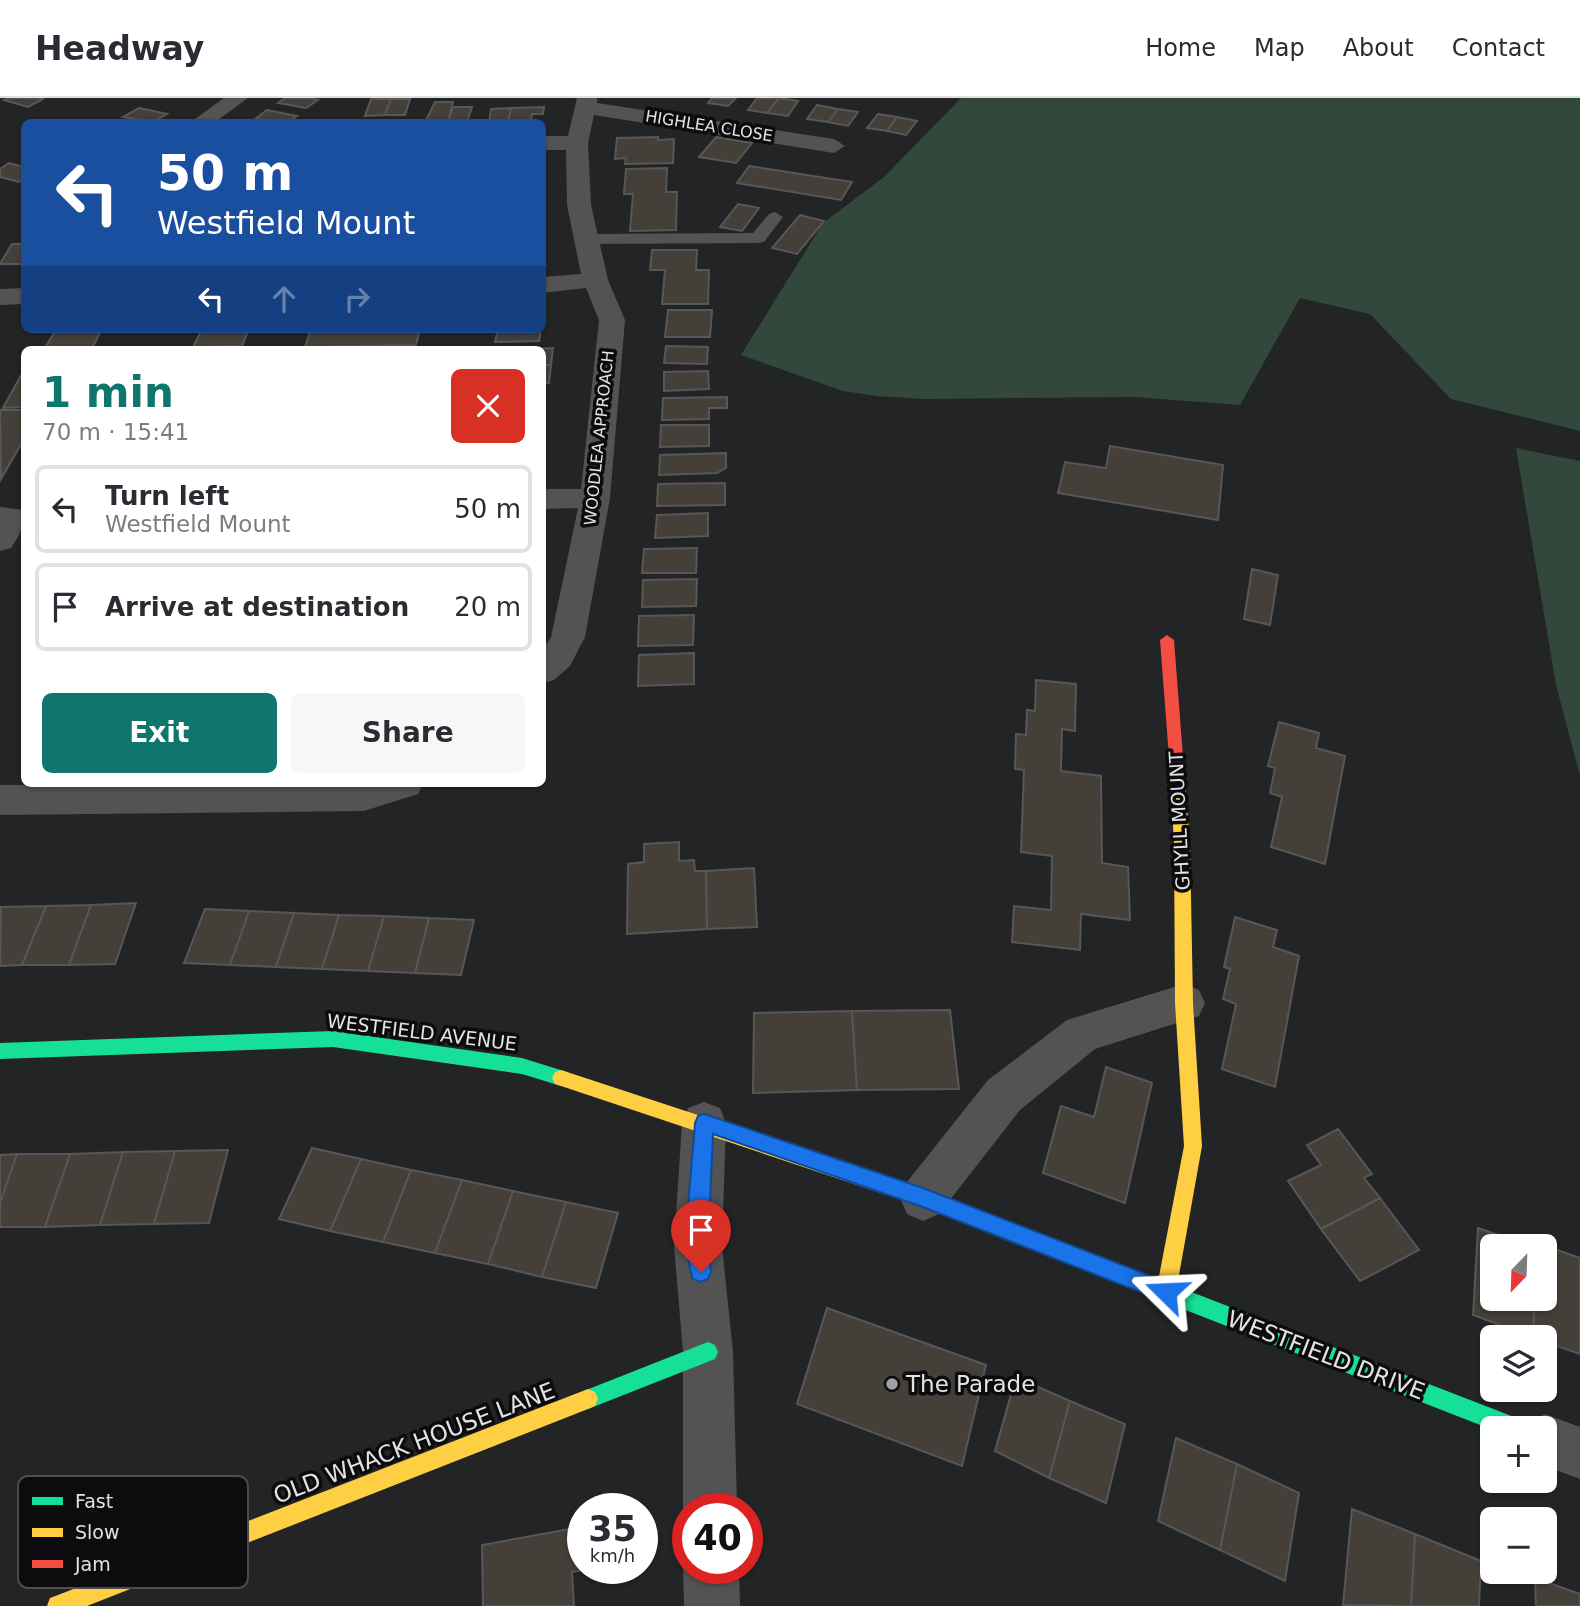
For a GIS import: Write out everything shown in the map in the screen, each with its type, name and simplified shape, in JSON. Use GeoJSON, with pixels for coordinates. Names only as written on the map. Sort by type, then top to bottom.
{"type":"FeatureCollection","features":[{"type":"Feature","properties":{"kind":"street"},"geometry":{"type":"LineString","coordinates":[[206,119],[238,98]]}},
{"type":"Feature","properties":{"kind":"street","name":"WOODLEA APPROACH"},"geometry":{"type":"LineString","coordinates":[[546,668],[558,657],[568,637],[595,498],[612,320],[594,280],[579,205],[577,143],[585,102]]}},
{"type":"Feature","properties":{"kind":"street","name":"HIGHLEA CLOSE"},"geometry":{"type":"LineString","coordinates":[[585,102],[834,146]]}},
{"type":"Feature","properties":{"kind":"street"},"geometry":{"type":"LineString","coordinates":[[546,143],[577,143]]}},
{"type":"Feature","properties":{"kind":"street"},"geometry":{"type":"LineString","coordinates":[[546,285],[594,280]]}},
{"type":"Feature","properties":{"kind":"street"},"geometry":{"type":"LineString","coordinates":[[0,297],[21,296]]}},
{"type":"Feature","properties":{"kind":"street"},"geometry":{"type":"LineString","coordinates":[[546,499],[595,498]]}},
{"type":"Feature","properties":{"kind":"street"},"geometry":{"type":"LineString","coordinates":[[0,516],[15,517],[0,541]]}},
{"type":"Feature","properties":{"kind":"street","name":"GHYLL MOUNT"},"geometry":{"type":"LineString","coordinates":[[1166,1292],[1193,1146],[1184,1003],[1182,843],[1167,640]]}},
{"type":"Feature","properties":{"kind":"street"},"geometry":{"type":"LineString","coordinates":[[0,800],[364,796],[395,787]]}},
{"type":"Feature","properties":{"kind":"street"},"geometry":{"type":"LineString","coordinates":[[923,1198],[1004,1095],[1082,1034],[1184,1003]]}},
{"type":"Feature","properties":{"kind":"street","name":"WESTFIELD AVENUE"},"geometry":{"type":"LineString","coordinates":[[0,1051],[333,1039],[522,1066],[704,1123]]}},
{"type":"Feature","properties":{"kind":"street"},"geometry":{"type":"LineString","coordinates":[[704,1123],[698,1246],[708,1352],[710,1493]]}},
{"type":"Feature","properties":{"kind":"street","name":"WESTFIELD DRIVE"},"geometry":{"type":"LineString","coordinates":[[704,1123],[923,1198],[1483,1416]]}},
{"type":"Feature","properties":{"kind":"street","name":"OLD WHACK HOUSE LANE"},"geometry":{"type":"LineString","coordinates":[[248,1532],[708,1352]]}},
{"type":"Feature","properties":{"kind":"street"},"geometry":{"type":"LineString","coordinates":[[1557,1444],[1580,1453]]}},
{"type":"Feature","properties":{"kind":"street"},"geometry":{"type":"LineString","coordinates":[[711,1584],[712,1606]]}},
{"type":"Feature","properties":{"kind":"street","name":"OLD WHACK HOUSE LANE"},"geometry":{"type":"LineString","coordinates":[[58,1606],[104,1588]]}},
{"type":"Feature","properties":{"kind":"lane"},"geometry":{"type":"LineString","coordinates":[[586,239],[758,238],[775,217]]}},
{"type":"Feature","properties":{"kind":"green space"},"geometry":{"type":"Polygon","coordinates":[[[961,98],[1580,98],[1580,431],[1451,399],[1370,314],[1300,298],[1240,405],[1134,397],[923,399],[877,396],[843,391],[741,355],[823,223],[884,177],[961,98]]]}},
{"type":"Feature","properties":{"kind":"green space"},"geometry":{"type":"Polygon","coordinates":[[[1516,448],[1580,461],[1580,776],[1556,685],[1516,448]]]}},
{"type":"Feature","properties":{"kind":"building"},"geometry":{"type":"Polygon","coordinates":[[[285,98],[318,100],[306,108],[278,103],[285,98]]]}},
{"type":"Feature","properties":{"kind":"building"},"geometry":{"type":"Polygon","coordinates":[[[712,98],[736,98],[728,106],[708,103],[712,98]]]}},
{"type":"Feature","properties":{"kind":"building"},"geometry":{"type":"Polygon","coordinates":[[[757,98],[779,98],[767,113],[748,110],[757,98]]]}},
{"type":"Feature","properties":{"kind":"building"},"geometry":{"type":"Polygon","coordinates":[[[779,98],[798,101],[788,116],[767,113],[779,98]]]}},
{"type":"Feature","properties":{"kind":"building"},"geometry":{"type":"Polygon","coordinates":[[[43,99],[28,107],[4,100],[43,99]]]}},
{"type":"Feature","properties":{"kind":"building"},"geometry":{"type":"Polygon","coordinates":[[[371,99],[391,99],[385,115],[365,116],[371,99]]]}},
{"type":"Feature","properties":{"kind":"building"},"geometry":{"type":"Polygon","coordinates":[[[391,99],[410,99],[405,115],[385,115],[391,99]]]}},
{"type":"Feature","properties":{"kind":"building"},"geometry":{"type":"Polygon","coordinates":[[[435,102],[453,102],[449,119],[426,119],[435,102]]]}},
{"type":"Feature","properties":{"kind":"building"},"geometry":{"type":"Polygon","coordinates":[[[817,105],[838,109],[828,122],[807,119],[817,105]]]}},
{"type":"Feature","properties":{"kind":"building"},"geometry":{"type":"Polygon","coordinates":[[[453,107],[472,107],[468,119],[449,119],[453,107]]]}},
{"type":"Feature","properties":{"kind":"building"},"geometry":{"type":"Polygon","coordinates":[[[544,107],[543,114],[532,114],[531,119],[509,119],[511,108],[544,107]]]}},
{"type":"Feature","properties":{"kind":"building"},"geometry":{"type":"Polygon","coordinates":[[[139,108],[167,114],[158,119],[123,117],[139,108]]]}},
{"type":"Feature","properties":{"kind":"building"},"geometry":{"type":"Polygon","coordinates":[[[511,108],[509,119],[489,119],[491,109],[511,108]]]}},
{"type":"Feature","properties":{"kind":"building"},"geometry":{"type":"Polygon","coordinates":[[[838,109],[858,112],[848,126],[828,122],[838,109]]]}},
{"type":"Feature","properties":{"kind":"building"},"geometry":{"type":"Polygon","coordinates":[[[267,110],[297,116],[292,119],[255,119],[267,110]]]}},
{"type":"Feature","properties":{"kind":"building"},"geometry":{"type":"Polygon","coordinates":[[[878,114],[897,117],[887,131],[867,128],[878,114]]]}},
{"type":"Feature","properties":{"kind":"building"},"geometry":{"type":"Polygon","coordinates":[[[897,117],[917,121],[906,135],[887,131],[897,117]]]}},
{"type":"Feature","properties":{"kind":"building"},"geometry":{"type":"Polygon","coordinates":[[[658,137],[658,140],[674,139],[673,163],[625,164],[626,158],[615,159],[617,138],[658,137]]]}},
{"type":"Feature","properties":{"kind":"building"},"geometry":{"type":"Polygon","coordinates":[[[716,137],[752,143],[736,163],[699,157],[716,137]]]}},
{"type":"Feature","properties":{"kind":"building"},"geometry":{"type":"Polygon","coordinates":[[[9,163],[21,166],[21,180],[0,177],[0,169],[9,163]]]}},
{"type":"Feature","properties":{"kind":"building"},"geometry":{"type":"Polygon","coordinates":[[[749,166],[852,182],[841,200],[737,183],[749,166]]]}},
{"type":"Feature","properties":{"kind":"building"},"geometry":{"type":"Polygon","coordinates":[[[667,168],[666,192],[677,192],[676,230],[630,231],[633,194],[624,194],[626,169],[667,168]]]}},
{"type":"Feature","properties":{"kind":"building"},"geometry":{"type":"Polygon","coordinates":[[[738,204],[759,208],[742,231],[720,227],[738,204]]]}},
{"type":"Feature","properties":{"kind":"building"},"geometry":{"type":"Polygon","coordinates":[[[800,215],[824,221],[797,254],[772,248],[800,215]]]}},
{"type":"Feature","properties":{"kind":"building"},"geometry":{"type":"Polygon","coordinates":[[[12,244],[21,244],[21,264],[0,264],[12,244]]]}},
{"type":"Feature","properties":{"kind":"building"},"geometry":{"type":"Polygon","coordinates":[[[652,250],[697,250],[696,270],[709,270],[708,304],[662,304],[665,270],[650,270],[652,250]]]}},
{"type":"Feature","properties":{"kind":"building"},"geometry":{"type":"Polygon","coordinates":[[[668,310],[712,310],[710,337],[665,337],[668,310]]]}},
{"type":"Feature","properties":{"kind":"building"},"geometry":{"type":"Polygon","coordinates":[[[54,333],[100,333],[93,346],[46,346],[54,333]]]}},
{"type":"Feature","properties":{"kind":"building"},"geometry":{"type":"Polygon","coordinates":[[[200,333],[247,333],[242,346],[194,346],[200,333]]]}},
{"type":"Feature","properties":{"kind":"building"},"geometry":{"type":"Polygon","coordinates":[[[310,333],[419,333],[416,345],[305,346],[310,333]]]}},
{"type":"Feature","properties":{"kind":"building"},"geometry":{"type":"Polygon","coordinates":[[[497,333],[540,333],[539,341],[495,342],[497,333]]]}},
{"type":"Feature","properties":{"kind":"building"},"geometry":{"type":"Polygon","coordinates":[[[666,346],[708,347],[707,364],[664,363],[666,346]]]}},
{"type":"Feature","properties":{"kind":"building"},"geometry":{"type":"Polygon","coordinates":[[[546,348],[553,348],[551,365],[546,365],[546,348]]]}},
{"type":"Feature","properties":{"kind":"building"},"geometry":{"type":"Polygon","coordinates":[[[546,365],[551,365],[549,383],[546,383],[546,365]]]}},
{"type":"Feature","properties":{"kind":"building"},"geometry":{"type":"Polygon","coordinates":[[[708,371],[709,389],[664,391],[664,372],[708,371]]]}},
{"type":"Feature","properties":{"kind":"building"},"geometry":{"type":"Polygon","coordinates":[[[21,375],[21,407],[3,408],[21,375]]]}},
{"type":"Feature","properties":{"kind":"building"},"geometry":{"type":"Polygon","coordinates":[[[727,397],[727,408],[709,408],[709,419],[662,420],[663,398],[727,397]]]}},
{"type":"Feature","properties":{"kind":"building"},"geometry":{"type":"Polygon","coordinates":[[[0,410],[21,410],[21,444],[1,479],[0,410]]]}},
{"type":"Feature","properties":{"kind":"building"},"geometry":{"type":"Polygon","coordinates":[[[661,425],[709,425],[709,446],[660,447],[661,425]]]}},
{"type":"Feature","properties":{"kind":"building"},"geometry":{"type":"Polygon","coordinates":[[[1110,446],[1223,465],[1218,520],[1058,493],[1065,462],[1106,468],[1110,446]]]}},
{"type":"Feature","properties":{"kind":"building"},"geometry":{"type":"Polygon","coordinates":[[[726,453],[726,468],[717,473],[659,475],[660,455],[726,453]]]}},
{"type":"Feature","properties":{"kind":"building"},"geometry":{"type":"Polygon","coordinates":[[[725,483],[725,505],[657,506],[658,484],[725,483]]]}},
{"type":"Feature","properties":{"kind":"building"},"geometry":{"type":"Polygon","coordinates":[[[708,513],[708,536],[655,538],[657,515],[708,513]]]}},
{"type":"Feature","properties":{"kind":"building"},"geometry":{"type":"Polygon","coordinates":[[[697,548],[696,573],[642,573],[644,549],[697,548]]]}},
{"type":"Feature","properties":{"kind":"building"},"geometry":{"type":"Polygon","coordinates":[[[1252,569],[1278,575],[1270,625],[1244,619],[1252,569]]]}},
{"type":"Feature","properties":{"kind":"building"},"geometry":{"type":"Polygon","coordinates":[[[697,579],[696,606],[642,607],[643,580],[697,579]]]}},
{"type":"Feature","properties":{"kind":"building"},"geometry":{"type":"Polygon","coordinates":[[[694,615],[693,645],[638,646],[639,616],[694,615]]]}},
{"type":"Feature","properties":{"kind":"building"},"geometry":{"type":"Polygon","coordinates":[[[694,653],[694,684],[638,686],[639,655],[694,653]]]}},
{"type":"Feature","properties":{"kind":"building"},"geometry":{"type":"Polygon","coordinates":[[[1036,680],[1076,684],[1075,731],[1062,729],[1061,771],[1101,776],[1102,863],[1128,867],[1130,920],[1081,914],[1080,950],[1012,942],[1014,906],[1051,910],[1052,856],[1021,852],[1024,770],[1015,769],[1016,734],[1026,735],[1027,710],[1035,711],[1036,680]]]}},
{"type":"Feature","properties":{"kind":"building"},"geometry":{"type":"Polygon","coordinates":[[[1279,722],[1319,733],[1316,748],[1345,756],[1325,864],[1271,847],[1282,797],[1270,793],[1275,768],[1268,766],[1279,722]]]}},
{"type":"Feature","properties":{"kind":"building"},"geometry":{"type":"Polygon","coordinates":[[[679,842],[679,861],[694,860],[695,871],[706,871],[707,929],[627,934],[628,864],[644,862],[644,844],[679,842]]]}},
{"type":"Feature","properties":{"kind":"building"},"geometry":{"type":"Polygon","coordinates":[[[754,868],[757,927],[707,929],[706,871],[754,868]]]}},
{"type":"Feature","properties":{"kind":"building"},"geometry":{"type":"Polygon","coordinates":[[[136,903],[115,964],[69,965],[91,905],[136,903]]]}},
{"type":"Feature","properties":{"kind":"building"},"geometry":{"type":"Polygon","coordinates":[[[91,905],[69,965],[22,965],[46,906],[91,905]]]}},
{"type":"Feature","properties":{"kind":"building"},"geometry":{"type":"Polygon","coordinates":[[[46,906],[22,965],[0,966],[1,907],[46,906]]]}},
{"type":"Feature","properties":{"kind":"building"},"geometry":{"type":"Polygon","coordinates":[[[205,909],[249,911],[230,965],[184,963],[205,909]]]}},
{"type":"Feature","properties":{"kind":"building"},"geometry":{"type":"Polygon","coordinates":[[[249,911],[294,913],[276,967],[230,965],[249,911]]]}},
{"type":"Feature","properties":{"kind":"building"},"geometry":{"type":"Polygon","coordinates":[[[294,913],[339,915],[322,969],[276,967],[294,913]]]}},
{"type":"Feature","properties":{"kind":"building"},"geometry":{"type":"Polygon","coordinates":[[[339,915],[384,916],[368,971],[322,969],[339,915]]]}},
{"type":"Feature","properties":{"kind":"building"},"geometry":{"type":"Polygon","coordinates":[[[384,916],[429,918],[415,973],[368,971],[384,916]]]}},
{"type":"Feature","properties":{"kind":"building"},"geometry":{"type":"Polygon","coordinates":[[[1235,917],[1277,930],[1273,947],[1299,956],[1275,1087],[1222,1069],[1236,1004],[1223,999],[1230,969],[1224,967],[1235,917]]]}},
{"type":"Feature","properties":{"kind":"building"},"geometry":{"type":"Polygon","coordinates":[[[429,918],[474,920],[461,975],[415,973],[429,918]]]}},
{"type":"Feature","properties":{"kind":"building"},"geometry":{"type":"Polygon","coordinates":[[[950,1010],[959,1089],[857,1090],[852,1011],[950,1010]]]}},
{"type":"Feature","properties":{"kind":"building"},"geometry":{"type":"Polygon","coordinates":[[[852,1011],[857,1090],[753,1093],[754,1013],[852,1011]]]}},
{"type":"Feature","properties":{"kind":"building"},"geometry":{"type":"Polygon","coordinates":[[[1106,1067],[1152,1083],[1125,1203],[1043,1173],[1061,1106],[1094,1117],[1106,1067]]]}},
{"type":"Feature","properties":{"kind":"building"},"geometry":{"type":"Polygon","coordinates":[[[1338,1129],[1372,1174],[1364,1178],[1380,1198],[1321,1229],[1288,1181],[1321,1165],[1307,1145],[1338,1129]]]}},
{"type":"Feature","properties":{"kind":"building"},"geometry":{"type":"Polygon","coordinates":[[[312,1148],[361,1159],[330,1231],[279,1219],[312,1148]]]}},
{"type":"Feature","properties":{"kind":"building"},"geometry":{"type":"Polygon","coordinates":[[[228,1150],[209,1223],[154,1224],[175,1151],[228,1150]]]}},
{"type":"Feature","properties":{"kind":"building"},"geometry":{"type":"Polygon","coordinates":[[[175,1151],[154,1224],[100,1225],[123,1152],[175,1151]]]}},
{"type":"Feature","properties":{"kind":"building"},"geometry":{"type":"Polygon","coordinates":[[[123,1152],[100,1225],[45,1227],[70,1154],[123,1152]]]}},
{"type":"Feature","properties":{"kind":"building"},"geometry":{"type":"Polygon","coordinates":[[[17,1154],[0,1203],[0,1155],[17,1154]]]}},
{"type":"Feature","properties":{"kind":"building"},"geometry":{"type":"Polygon","coordinates":[[[17,1154],[70,1154],[45,1227],[0,1227],[0,1203],[17,1154]]]}},
{"type":"Feature","properties":{"kind":"building"},"geometry":{"type":"Polygon","coordinates":[[[361,1159],[411,1170],[383,1242],[330,1231],[361,1159]]]}},
{"type":"Feature","properties":{"kind":"building"},"geometry":{"type":"Polygon","coordinates":[[[411,1170],[462,1180],[435,1253],[383,1242],[411,1170]]]}},
{"type":"Feature","properties":{"kind":"building"},"geometry":{"type":"Polygon","coordinates":[[[462,1180],[513,1191],[488,1264],[435,1253],[462,1180]]]}},
{"type":"Feature","properties":{"kind":"building"},"geometry":{"type":"Polygon","coordinates":[[[513,1191],[566,1202],[542,1277],[488,1264],[513,1191]]]}},
{"type":"Feature","properties":{"kind":"building"},"geometry":{"type":"Polygon","coordinates":[[[1380,1198],[1419,1250],[1360,1281],[1321,1229],[1380,1198]]]}},
{"type":"Feature","properties":{"kind":"building"},"geometry":{"type":"Polygon","coordinates":[[[566,1202],[618,1213],[596,1288],[542,1277],[566,1202]]]}},
{"type":"Feature","properties":{"kind":"building"},"geometry":{"type":"Polygon","coordinates":[[[1478,1228],[1495,1234],[1480,1234],[1480,1311],[1534,1311],[1534,1325],[1500,1325],[1473,1315],[1478,1228]]]}},
{"type":"Feature","properties":{"kind":"building"},"geometry":{"type":"Polygon","coordinates":[[[1558,1250],[1580,1258],[1580,1354],[1557,1346],[1557,1325],[1534,1325],[1534,1311],[1558,1311],[1558,1250]]]}},
{"type":"Feature","properties":{"kind":"building","name":"The Parade"},"geometry":{"type":"Polygon","coordinates":[[[827,1308],[986,1365],[962,1466],[797,1404],[827,1308]]]}},
{"type":"Feature","properties":{"kind":"building"},"geometry":{"type":"Polygon","coordinates":[[[1016,1377],[1070,1401],[1049,1478],[995,1451],[1016,1377]]]}},
{"type":"Feature","properties":{"kind":"building"},"geometry":{"type":"Polygon","coordinates":[[[1070,1401],[1125,1424],[1106,1503],[1049,1478],[1070,1401]]]}},
{"type":"Feature","properties":{"kind":"building"},"geometry":{"type":"Polygon","coordinates":[[[1176,1438],[1237,1464],[1220,1550],[1158,1521],[1176,1438]]]}},
{"type":"Feature","properties":{"kind":"building"},"geometry":{"type":"Polygon","coordinates":[[[1237,1464],[1299,1493],[1285,1581],[1220,1550],[1237,1464]]]}},
{"type":"Feature","properties":{"kind":"building"},"geometry":{"type":"Polygon","coordinates":[[[1352,1509],[1415,1534],[1411,1606],[1343,1605],[1352,1509]]]}},
{"type":"Feature","properties":{"kind":"building"},"geometry":{"type":"Polygon","coordinates":[[[567,1530],[567,1584],[573,1584],[574,1606],[483,1606],[482,1545],[567,1530]]]}},
{"type":"Feature","properties":{"kind":"building"},"geometry":{"type":"Polygon","coordinates":[[[1415,1534],[1480,1561],[1479,1606],[1411,1606],[1415,1534]]]}},
{"type":"Feature","properties":{"kind":"building"},"geometry":{"type":"Polygon","coordinates":[[[1535,1584],[1552,1584],[1580,1594],[1580,1606],[1536,1606],[1535,1584]]]}},
{"type":"Feature","properties":{"kind":"traffic: fast"},"geometry":{"type":"LineString","coordinates":[[0,1051],[333,1039],[522,1066],[561,1078]]}},
{"type":"Feature","properties":{"kind":"traffic: fast"},"geometry":{"type":"LineString","coordinates":[[1042,1244],[1483,1416]]}},
{"type":"Feature","properties":{"kind":"traffic: fast"},"geometry":{"type":"LineString","coordinates":[[588,1399],[708,1352]]}},
{"type":"Feature","properties":{"kind":"traffic: slow"},"geometry":{"type":"LineString","coordinates":[[1166,1292],[1193,1146],[1184,1003],[1182,843],[1176,757]]}},
{"type":"Feature","properties":{"kind":"traffic: slow"},"geometry":{"type":"LineString","coordinates":[[561,1078],[923,1198],[1042,1244]]}},
{"type":"Feature","properties":{"kind":"traffic: slow"},"geometry":{"type":"LineString","coordinates":[[248,1532],[588,1399]]}},
{"type":"Feature","properties":{"kind":"traffic: slow"},"geometry":{"type":"LineString","coordinates":[[58,1606],[104,1588]]}},
{"type":"Feature","properties":{"kind":"traffic: jam"},"geometry":{"type":"LineString","coordinates":[[1167,640],[1176,757]]}},
{"type":"Feature","properties":{"kind":"place","name":"The Parade"},"geometry":{"type":"Point","coordinates":[892,1384]}},
{"type":"Feature","properties":{"kind":"route"},"geometry":{"type":"LineString","coordinates":[[701,1272],[698,1246],[704,1123],[923,1198],[1166,1292]]}}]}
